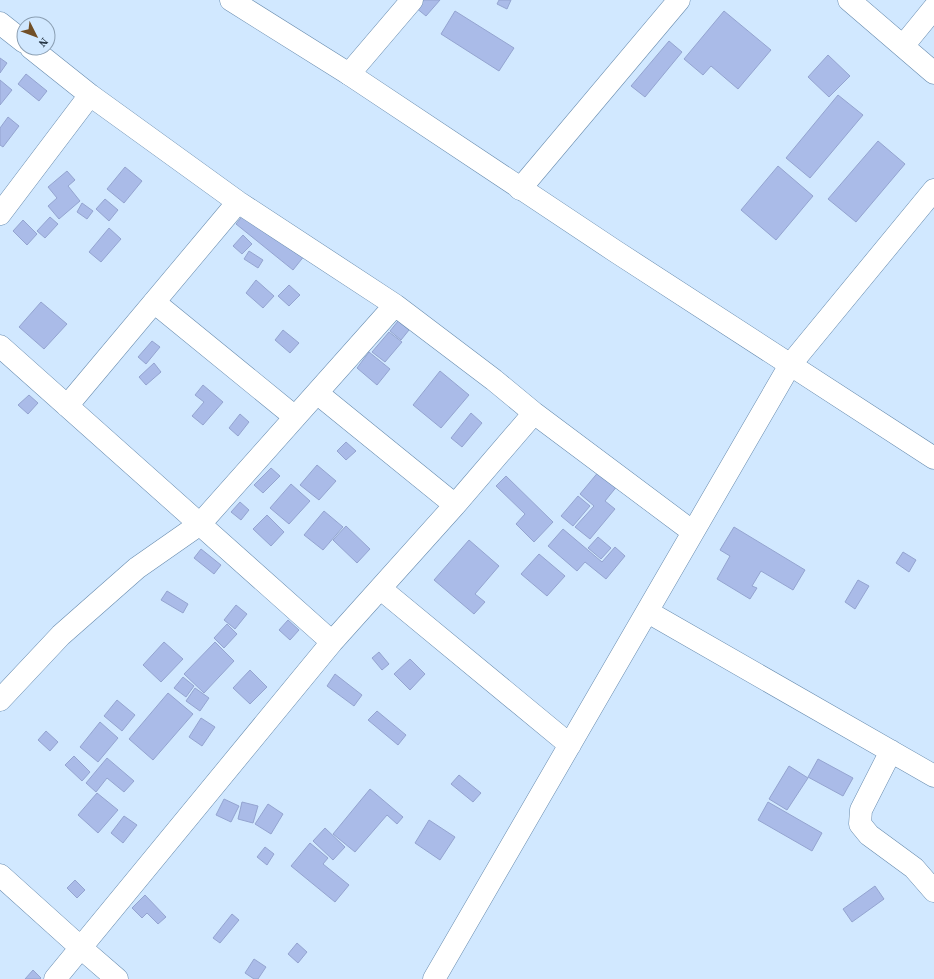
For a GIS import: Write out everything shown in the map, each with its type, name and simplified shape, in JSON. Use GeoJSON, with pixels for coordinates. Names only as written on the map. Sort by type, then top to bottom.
{"type":"FeatureCollection","features":[{"type":"Feature","properties":{"kind":"street"},"geometry":{"type":"LineString","coordinates":[[232,0],[349,74],[614,251],[934,458]]}},
{"type":"Feature","properties":{"kind":"street"},"geometry":{"type":"LineString","coordinates":[[349,74],[412,0]]}},
{"type":"Feature","properties":{"kind":"street"},"geometry":{"type":"LineString","coordinates":[[520,189],[679,0]]}},
{"type":"Feature","properties":{"kind":"street"},"geometry":{"type":"LineString","coordinates":[[849,0],[934,73]]}},
{"type":"Feature","properties":{"kind":"street"},"geometry":{"type":"LineString","coordinates":[[903,46],[934,8]]}},
{"type":"Feature","properties":{"kind":"street"},"geometry":{"type":"LineString","coordinates":[[0,23],[16,36]]}},
{"type":"Feature","properties":{"kind":"street"},"geometry":{"type":"LineString","coordinates":[[42,56],[90,95],[238,202],[395,305],[534,413],[693,532]]}},
{"type":"Feature","properties":{"kind":"street"},"geometry":{"type":"LineString","coordinates":[[0,214],[90,95]]}},
{"type":"Feature","properties":{"kind":"street"},"geometry":{"type":"LineString","coordinates":[[434,979],[790,365],[934,190]]}},
{"type":"Feature","properties":{"kind":"street"},"geometry":{"type":"LineString","coordinates":[[68,406],[238,202]]}},
{"type":"Feature","properties":{"kind":"street"},"geometry":{"type":"LineString","coordinates":[[154,302],[295,417]]}},
{"type":"Feature","properties":{"kind":"street"},"geometry":{"type":"LineString","coordinates":[[0,700],[61,635],[137,568],[200,524],[395,305]]}},
{"type":"Feature","properties":{"kind":"street"},"geometry":{"type":"LineString","coordinates":[[0,346],[332,642]]}},
{"type":"Feature","properties":{"kind":"street"},"geometry":{"type":"LineString","coordinates":[[316,393],[455,505]]}},
{"type":"Feature","properties":{"kind":"street"},"geometry":{"type":"LineString","coordinates":[[54,979],[332,642],[381,589],[534,413]]}},
{"type":"Feature","properties":{"kind":"street"},"geometry":{"type":"LineString","coordinates":[[381,589],[570,745]]}},
{"type":"Feature","properties":{"kind":"street"},"geometry":{"type":"LineString","coordinates":[[648,612],[934,776]]}},
{"type":"Feature","properties":{"kind":"street"},"geometry":{"type":"LineString","coordinates":[[891,751],[861,810],[860,824],[869,836],[914,868],[934,891]]}},
{"type":"Feature","properties":{"kind":"street"},"geometry":{"type":"LineString","coordinates":[[0,875],[117,979]]}},
{"type":"Feature","properties":{"kind":"building"},"geometry":{"type":"Polygon","coordinates":[[[412,0],[440,0],[426,16],[410,3],[412,0]]]}},
{"type":"Feature","properties":{"kind":"building"},"geometry":{"type":"Polygon","coordinates":[[[499,0],[511,0],[507,9],[497,4],[499,0]]]}},
{"type":"Feature","properties":{"kind":"building"},"geometry":{"type":"Polygon","coordinates":[[[455,11],[514,48],[499,71],[441,34],[455,11]]]}},
{"type":"Feature","properties":{"kind":"building"},"geometry":{"type":"Polygon","coordinates":[[[724,11],[771,50],[738,89],[711,66],[703,75],[684,59],[724,11]]]}},
{"type":"Feature","properties":{"kind":"building"},"geometry":{"type":"Polygon","coordinates":[[[669,41],[682,52],[645,97],[631,86],[669,41]]]}},
{"type":"Feature","properties":{"kind":"building"},"geometry":{"type":"Polygon","coordinates":[[[828,55],[850,76],[829,97],[808,77],[828,55]]]}},
{"type":"Feature","properties":{"kind":"building"},"geometry":{"type":"Polygon","coordinates":[[[0,58],[7,63],[0,73],[0,58]]]}},
{"type":"Feature","properties":{"kind":"building"},"geometry":{"type":"Polygon","coordinates":[[[26,74],[47,91],[39,101],[18,84],[26,74]]]}},
{"type":"Feature","properties":{"kind":"building"},"geometry":{"type":"Polygon","coordinates":[[[0,80],[12,90],[0,105],[0,80]]]}},
{"type":"Feature","properties":{"kind":"building"},"geometry":{"type":"Polygon","coordinates":[[[838,95],[863,115],[810,178],[786,158],[838,95]]]}},
{"type":"Feature","properties":{"kind":"building"},"geometry":{"type":"Polygon","coordinates":[[[8,117],[19,126],[3,147],[0,145],[0,128],[8,117]]]}},
{"type":"Feature","properties":{"kind":"building"},"geometry":{"type":"Polygon","coordinates":[[[878,141],[905,164],[856,222],[828,199],[878,141]]]}},
{"type":"Feature","properties":{"kind":"building"},"geometry":{"type":"Polygon","coordinates":[[[778,166],[813,196],[776,240],[741,210],[778,166]]]}},
{"type":"Feature","properties":{"kind":"building"},"geometry":{"type":"Polygon","coordinates":[[[125,167],[142,181],[124,203],[107,189],[125,167]]]}},
{"type":"Feature","properties":{"kind":"building"},"geometry":{"type":"Polygon","coordinates":[[[67,171],[75,180],[68,186],[80,201],[59,219],[48,206],[57,198],[48,187],[67,171]]]}},
{"type":"Feature","properties":{"kind":"building"},"geometry":{"type":"Polygon","coordinates":[[[105,199],[118,210],[109,221],[96,209],[105,199]]]}},
{"type":"Feature","properties":{"kind":"building"},"geometry":{"type":"Polygon","coordinates":[[[82,203],[93,211],[87,219],[77,212],[82,203]]]}},
{"type":"Feature","properties":{"kind":"building"},"geometry":{"type":"Polygon","coordinates":[[[252,204],[309,250],[293,270],[236,224],[252,204]]]}},
{"type":"Feature","properties":{"kind":"building"},"geometry":{"type":"Polygon","coordinates":[[[50,217],[58,224],[45,238],[37,231],[50,217]]]}},
{"type":"Feature","properties":{"kind":"building"},"geometry":{"type":"Polygon","coordinates":[[[23,220],[37,234],[27,245],[13,231],[23,220]]]}},
{"type":"Feature","properties":{"kind":"building"},"geometry":{"type":"Polygon","coordinates":[[[109,228],[121,239],[101,262],[89,252],[109,228]]]}},
{"type":"Feature","properties":{"kind":"building"},"geometry":{"type":"Polygon","coordinates":[[[243,235],[252,244],[242,254],[233,246],[243,235]]]}},
{"type":"Feature","properties":{"kind":"building"},"geometry":{"type":"Polygon","coordinates":[[[249,251],[263,260],[258,268],[244,259],[249,251]]]}},
{"type":"Feature","properties":{"kind":"building"},"geometry":{"type":"Polygon","coordinates":[[[256,280],[274,296],[263,308],[246,293],[256,280]]]}},
{"type":"Feature","properties":{"kind":"building"},"geometry":{"type":"Polygon","coordinates":[[[289,285],[300,295],[289,306],[278,296],[289,285]]]}},
{"type":"Feature","properties":{"kind":"building"},"geometry":{"type":"Polygon","coordinates":[[[41,302],[67,324],[44,349],[19,327],[41,302]]]}},
{"type":"Feature","properties":{"kind":"building"},"geometry":{"type":"Polygon","coordinates":[[[398,321],[409,330],[401,340],[390,331],[398,321]]]}},
{"type":"Feature","properties":{"kind":"building"},"geometry":{"type":"Polygon","coordinates":[[[283,330],[299,343],[290,353],[275,340],[283,330]]]}},
{"type":"Feature","properties":{"kind":"building"},"geometry":{"type":"Polygon","coordinates":[[[389,332],[402,342],[385,362],[372,352],[389,332]]]}},
{"type":"Feature","properties":{"kind":"building"},"geometry":{"type":"Polygon","coordinates":[[[152,341],[160,347],[146,364],[138,357],[152,341]]]}},
{"type":"Feature","properties":{"kind":"building"},"geometry":{"type":"Polygon","coordinates":[[[369,352],[390,369],[377,385],[357,368],[369,352]]]}},
{"type":"Feature","properties":{"kind":"building"},"geometry":{"type":"Polygon","coordinates":[[[154,363],[161,372],[146,385],[139,377],[154,363]]]}},
{"type":"Feature","properties":{"kind":"building"},"geometry":{"type":"Polygon","coordinates":[[[440,371],[469,395],[441,428],[413,405],[440,371]]]}},
{"type":"Feature","properties":{"kind":"building"},"geometry":{"type":"Polygon","coordinates":[[[203,385],[223,402],[203,425],[192,416],[204,402],[195,395],[203,385]]]}},
{"type":"Feature","properties":{"kind":"building"},"geometry":{"type":"Polygon","coordinates":[[[29,395],[38,403],[28,414],[18,405],[29,395]]]}},
{"type":"Feature","properties":{"kind":"building"},"geometry":{"type":"Polygon","coordinates":[[[471,413],[482,423],[462,447],[451,438],[471,413]]]}},
{"type":"Feature","properties":{"kind":"building"},"geometry":{"type":"Polygon","coordinates":[[[240,414],[249,422],[238,436],[229,428],[240,414]]]}},
{"type":"Feature","properties":{"kind":"building"},"geometry":{"type":"Polygon","coordinates":[[[346,442],[356,451],[346,460],[337,451],[346,442]]]}},
{"type":"Feature","properties":{"kind":"building"},"geometry":{"type":"Polygon","coordinates":[[[317,465],[336,481],[319,500],[300,485],[317,465]]]}},
{"type":"Feature","properties":{"kind":"building"},"geometry":{"type":"Polygon","coordinates":[[[271,468],[280,476],[263,493],[254,485],[271,468]]]}},
{"type":"Feature","properties":{"kind":"building"},"geometry":{"type":"Polygon","coordinates":[[[600,470],[618,485],[605,501],[615,509],[590,539],[575,527],[594,506],[580,494],[600,470]]]}},
{"type":"Feature","properties":{"kind":"building"},"geometry":{"type":"Polygon","coordinates":[[[506,476],[553,522],[534,542],[516,524],[525,514],[496,486],[506,476]]]}},
{"type":"Feature","properties":{"kind":"building"},"geometry":{"type":"Polygon","coordinates":[[[291,484],[310,501],[289,524],[270,508],[291,484]]]}},
{"type":"Feature","properties":{"kind":"building"},"geometry":{"type":"Polygon","coordinates":[[[578,496],[590,506],[573,526],[561,516],[578,496]]]}},
{"type":"Feature","properties":{"kind":"building"},"geometry":{"type":"Polygon","coordinates":[[[240,502],[249,510],[241,520],[231,512],[240,502]]]}},
{"type":"Feature","properties":{"kind":"building"},"geometry":{"type":"Polygon","coordinates":[[[324,511],[343,527],[323,550],[304,535],[324,511]]]}},
{"type":"Feature","properties":{"kind":"building"},"geometry":{"type":"Polygon","coordinates":[[[267,515],[284,532],[271,546],[253,529],[267,515]]]}},
{"type":"Feature","properties":{"kind":"building"},"geometry":{"type":"Polygon","coordinates":[[[346,526],[370,549],[357,563],[333,540],[346,526]]]}},
{"type":"Feature","properties":{"kind":"building"},"geometry":{"type":"Polygon","coordinates":[[[734,527],[805,570],[793,590],[761,571],[752,586],[757,588],[750,599],[717,579],[730,556],[720,550],[734,527]]]}},
{"type":"Feature","properties":{"kind":"building"},"geometry":{"type":"Polygon","coordinates":[[[563,529],[602,562],[615,547],[625,556],[606,579],[585,562],[577,571],[548,546],[563,529]]]}},
{"type":"Feature","properties":{"kind":"building"},"geometry":{"type":"Polygon","coordinates":[[[598,537],[611,548],[601,559],[588,548],[598,537]]]}},
{"type":"Feature","properties":{"kind":"building"},"geometry":{"type":"Polygon","coordinates":[[[469,540],[499,566],[475,594],[485,602],[474,614],[434,580],[469,540]]]}},
{"type":"Feature","properties":{"kind":"building"},"geometry":{"type":"Polygon","coordinates":[[[201,549],[221,565],[214,574],[194,558],[201,549]]]}},
{"type":"Feature","properties":{"kind":"building"},"geometry":{"type":"Polygon","coordinates":[[[903,552],[916,560],[909,572],[896,563],[903,552]]]}},
{"type":"Feature","properties":{"kind":"building"},"geometry":{"type":"Polygon","coordinates":[[[539,554],[565,576],[547,596],[521,574],[539,554]]]}},
{"type":"Feature","properties":{"kind":"building"},"geometry":{"type":"Polygon","coordinates":[[[858,580],[869,586],[855,609],[845,602],[858,580]]]}},
{"type":"Feature","properties":{"kind":"building"},"geometry":{"type":"Polygon","coordinates":[[[167,591],[188,604],[183,613],[161,600],[167,591]]]}},
{"type":"Feature","properties":{"kind":"building"},"geometry":{"type":"Polygon","coordinates":[[[236,605],[247,614],[235,629],[224,620],[236,605]]]}},
{"type":"Feature","properties":{"kind":"building"},"geometry":{"type":"Polygon","coordinates":[[[288,620],[299,630],[290,640],[279,630],[288,620]]]}},
{"type":"Feature","properties":{"kind":"building"},"geometry":{"type":"Polygon","coordinates":[[[227,624],[237,634],[224,648],[214,638],[227,624]]]}},
{"type":"Feature","properties":{"kind":"building"},"geometry":{"type":"Polygon","coordinates":[[[164,642],[183,659],[161,682],[143,665],[164,642]]]}},
{"type":"Feature","properties":{"kind":"building"},"geometry":{"type":"Polygon","coordinates":[[[215,642],[234,661],[204,693],[184,674],[215,642]]]}},
{"type":"Feature","properties":{"kind":"building"},"geometry":{"type":"Polygon","coordinates":[[[379,652],[389,664],[382,670],[372,658],[379,652]]]}},
{"type":"Feature","properties":{"kind":"building"},"geometry":{"type":"Polygon","coordinates":[[[410,659],[425,674],[410,690],[394,674],[410,659]]]}},
{"type":"Feature","properties":{"kind":"building"},"geometry":{"type":"Polygon","coordinates":[[[250,670],[267,687],[250,704],[233,688],[250,670]]]}},
{"type":"Feature","properties":{"kind":"building"},"geometry":{"type":"Polygon","coordinates":[[[335,674],[362,695],[354,706],[327,686],[335,674]]]}},
{"type":"Feature","properties":{"kind":"building"},"geometry":{"type":"Polygon","coordinates":[[[183,677],[194,686],[186,697],[174,688],[183,677]]]}},
{"type":"Feature","properties":{"kind":"building"},"geometry":{"type":"Polygon","coordinates":[[[195,688],[209,698],[200,711],[186,701],[195,688]]]}},
{"type":"Feature","properties":{"kind":"building"},"geometry":{"type":"Polygon","coordinates":[[[168,693],[193,714],[153,760],[129,739],[168,693]]]}},
{"type":"Feature","properties":{"kind":"building"},"geometry":{"type":"Polygon","coordinates":[[[117,700],[135,715],[122,731],[104,716],[117,700]]]}},
{"type":"Feature","properties":{"kind":"building"},"geometry":{"type":"Polygon","coordinates":[[[377,711],[406,735],[398,745],[368,720],[377,711]]]}},
{"type":"Feature","properties":{"kind":"building"},"geometry":{"type":"Polygon","coordinates":[[[201,718],[215,727],[202,746],[189,737],[201,718]]]}},
{"type":"Feature","properties":{"kind":"building"},"geometry":{"type":"Polygon","coordinates":[[[100,722],[118,738],[98,762],[80,747],[100,722]]]}},
{"type":"Feature","properties":{"kind":"building"},"geometry":{"type":"Polygon","coordinates":[[[46,731],[58,742],[50,751],[38,740],[46,731]]]}},
{"type":"Feature","properties":{"kind":"building"},"geometry":{"type":"Polygon","coordinates":[[[74,756],[90,772],[82,781],[65,765],[74,756]]]}},
{"type":"Feature","properties":{"kind":"building"},"geometry":{"type":"Polygon","coordinates":[[[107,758],[134,781],[124,792],[107,778],[96,792],[86,783],[107,758]]]}},
{"type":"Feature","properties":{"kind":"building"},"geometry":{"type":"Polygon","coordinates":[[[818,759],[853,778],[843,796],[808,777],[818,759]]]}},
{"type":"Feature","properties":{"kind":"building"},"geometry":{"type":"Polygon","coordinates":[[[789,766],[808,778],[787,810],[769,799],[789,766]]]}},
{"type":"Feature","properties":{"kind":"building"},"geometry":{"type":"Polygon","coordinates":[[[459,775],[481,793],[473,802],[451,784],[459,775]]]}},
{"type":"Feature","properties":{"kind":"building"},"geometry":{"type":"Polygon","coordinates":[[[370,789],[403,817],[397,824],[387,815],[355,852],[333,834],[370,789]]]}},
{"type":"Feature","properties":{"kind":"building"},"geometry":{"type":"Polygon","coordinates":[[[97,793],[118,810],[98,833],[78,815],[97,793]]]}},
{"type":"Feature","properties":{"kind":"building"},"geometry":{"type":"Polygon","coordinates":[[[224,799],[239,806],[231,822],[216,815],[224,799]]]}},
{"type":"Feature","properties":{"kind":"building"},"geometry":{"type":"Polygon","coordinates":[[[242,802],[258,806],[253,823],[238,819],[242,802]]]}},
{"type":"Feature","properties":{"kind":"building"},"geometry":{"type":"Polygon","coordinates":[[[768,802],[822,833],[812,851],[758,820],[768,802]]]}},
{"type":"Feature","properties":{"kind":"building"},"geometry":{"type":"Polygon","coordinates":[[[268,804],[283,814],[271,834],[255,824],[268,804]]]}},
{"type":"Feature","properties":{"kind":"building"},"geometry":{"type":"Polygon","coordinates":[[[124,816],[137,825],[123,843],[111,833],[124,816]]]}},
{"type":"Feature","properties":{"kind":"building"},"geometry":{"type":"Polygon","coordinates":[[[429,820],[455,837],[440,860],[415,843],[429,820]]]}},
{"type":"Feature","properties":{"kind":"building"},"geometry":{"type":"Polygon","coordinates":[[[325,828],[345,847],[333,860],[313,841],[325,828]]]}},
{"type":"Feature","properties":{"kind":"building"},"geometry":{"type":"Polygon","coordinates":[[[310,843],[328,858],[323,864],[349,885],[335,902],[291,866],[310,843]]]}},
{"type":"Feature","properties":{"kind":"building"},"geometry":{"type":"Polygon","coordinates":[[[265,847],[274,854],[267,865],[257,857],[265,847]]]}},
{"type":"Feature","properties":{"kind":"building"},"geometry":{"type":"Polygon","coordinates":[[[75,880],[85,890],[77,898],[67,888],[75,880]]]}},
{"type":"Feature","properties":{"kind":"building"},"geometry":{"type":"Polygon","coordinates":[[[875,886],[884,899],[852,922],[843,909],[875,886]]]}},
{"type":"Feature","properties":{"kind":"building"},"geometry":{"type":"Polygon","coordinates":[[[145,895],[166,917],[158,924],[147,913],[142,918],[132,908],[145,895]]]}},
{"type":"Feature","properties":{"kind":"building"},"geometry":{"type":"Polygon","coordinates":[[[232,914],[239,920],[220,943],[213,938],[232,914]]]}},
{"type":"Feature","properties":{"kind":"building"},"geometry":{"type":"Polygon","coordinates":[[[297,943],[307,952],[298,963],[288,954],[297,943]]]}},
{"type":"Feature","properties":{"kind":"building"},"geometry":{"type":"Polygon","coordinates":[[[254,959],[266,967],[258,979],[254,979],[245,973],[254,959]]]}},
{"type":"Feature","properties":{"kind":"building"},"geometry":{"type":"Polygon","coordinates":[[[33,970],[41,978],[25,979],[33,970]]]}}]}
